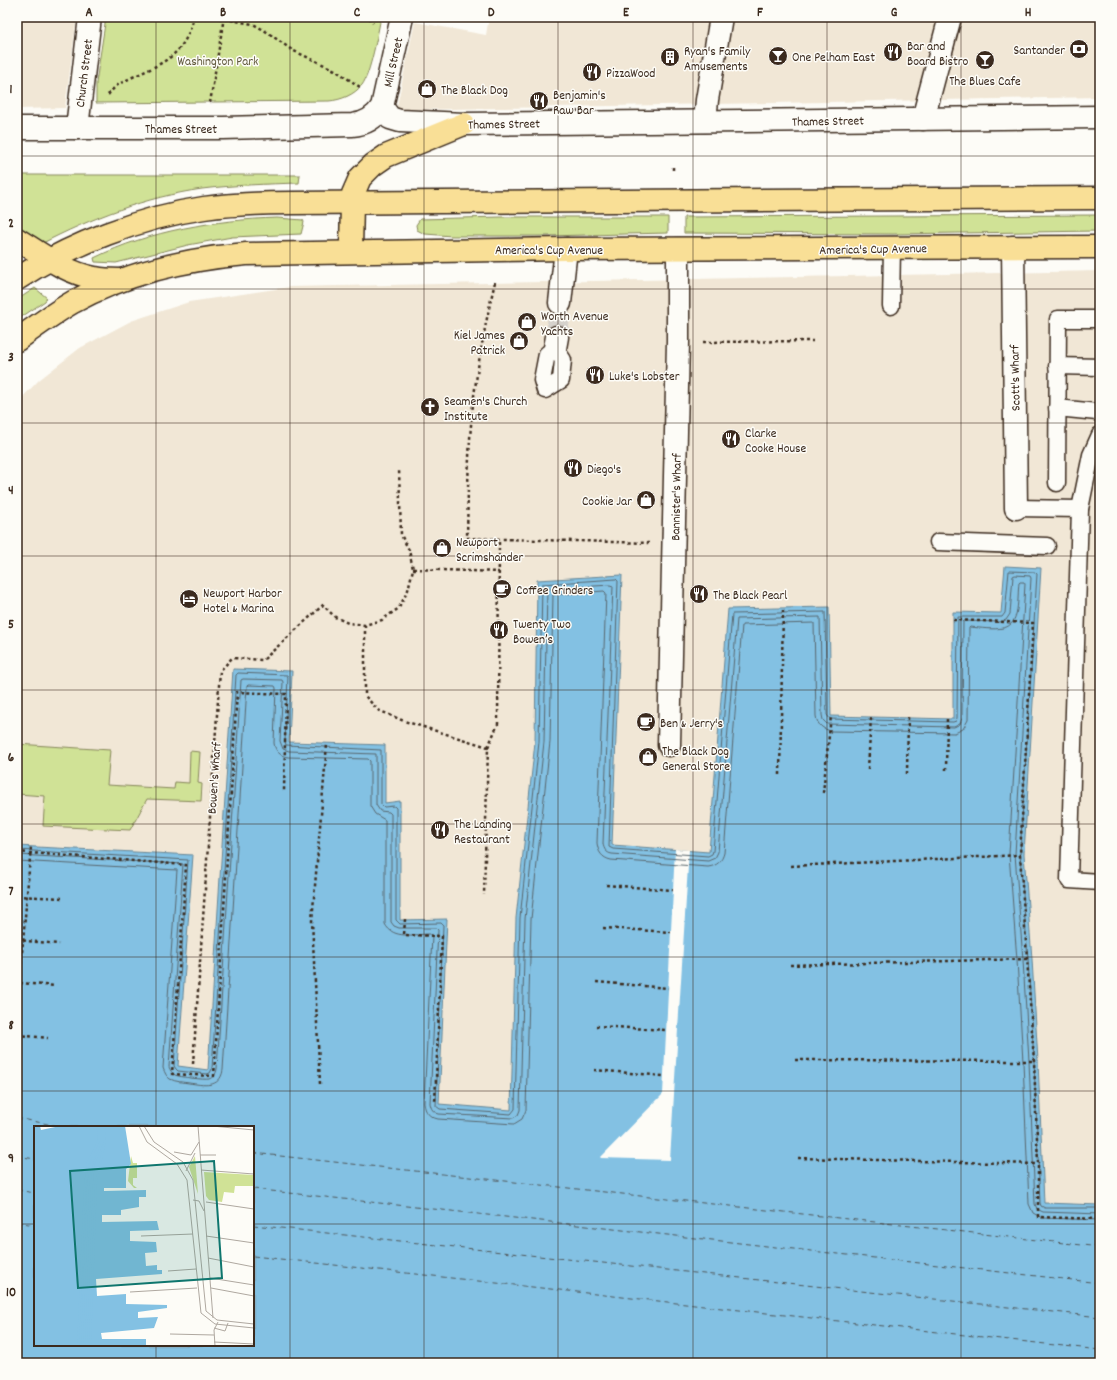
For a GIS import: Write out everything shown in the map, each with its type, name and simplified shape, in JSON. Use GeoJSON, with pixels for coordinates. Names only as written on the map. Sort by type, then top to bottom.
{"type":"FeatureCollection","features":[{"type":"Feature","properties":{"kind":"main road"},"geometry":{"type":"LineString","coordinates":[[351,251],[352,202],[353,194],[360,178],[372,165],[386,156],[464,124]]}},
{"type":"Feature","properties":{"kind":"main road"},"geometry":{"type":"LineString","coordinates":[[17,279],[50,259],[79,246],[142,222],[205,208],[244,204],[352,202],[1100,198]]}},
{"type":"Feature","properties":{"kind":"main road"},"geometry":{"type":"LineString","coordinates":[[17,239],[69,270],[95,278],[122,280]]}},
{"type":"Feature","properties":{"kind":"main road","name":"America's Cup Avenue"},"geometry":{"type":"LineString","coordinates":[[17,340],[72,303],[104,287],[122,280],[177,264],[224,256],[269,253],[351,251],[678,248],[1100,247]]}},
{"type":"Feature","properties":{"kind":"street","name":"Church Street"},"geometry":{"type":"LineString","coordinates":[[77,128],[90,17]]}},
{"type":"Feature","properties":{"kind":"street","name":"Mill Street"},"geometry":{"type":"LineString","coordinates":[[382,107],[402,17]]}},
{"type":"Feature","properties":{"kind":"street"},"geometry":{"type":"LineString","coordinates":[[705,121],[707,100],[721,17]]}},
{"type":"Feature","properties":{"kind":"street"},"geometry":{"type":"LineString","coordinates":[[923,118],[950,17]]}},
{"type":"Feature","properties":{"kind":"street","name":"Thames Street"},"geometry":{"type":"LineString","coordinates":[[17,128],[223,128],[358,125],[373,118],[382,107],[390,118],[400,121],[464,124],[1100,117]]}},
{"type":"Feature","properties":{"kind":"street","name":"Scott's Wharf"},"geometry":{"type":"LineString","coordinates":[[1013,247],[1016,508]]}},
{"type":"Feature","properties":{"kind":"street","name":"Bannister's Wharf"},"geometry":{"type":"LineString","coordinates":[[669,745],[678,342],[678,248]]}},
{"type":"Feature","properties":{"kind":"street"},"geometry":{"type":"LineString","coordinates":[[560,303],[566,249]]}},
{"type":"Feature","properties":{"kind":"lane"},"geometry":{"type":"LineString","coordinates":[[891,306],[892,247]]}},
{"type":"Feature","properties":{"kind":"lane"},"geometry":{"type":"LineString","coordinates":[[1057,483],[1058,319],[1100,319]]}},
{"type":"Feature","properties":{"kind":"lane"},"geometry":{"type":"LineString","coordinates":[[1058,366],[1100,367]]}},
{"type":"Feature","properties":{"kind":"lane"},"geometry":{"type":"LineString","coordinates":[[1057,408],[1097,412],[1100,414]]}},
{"type":"Feature","properties":{"kind":"lane"},"geometry":{"type":"LineString","coordinates":[[1100,435],[1091,455],[1080,509],[1069,880],[1100,882]]}},
{"type":"Feature","properties":{"kind":"lane"},"geometry":{"type":"LineString","coordinates":[[1016,508],[1080,509]]}},
{"type":"Feature","properties":{"kind":"lane"},"geometry":{"type":"LineString","coordinates":[[938,542],[1047,546]]}},
{"type":"Feature","properties":{"kind":"path"},"geometry":{"type":"LineString","coordinates":[[106,98],[112,89],[121,82],[163,63],[178,51],[190,32],[194,17]]}},
{"type":"Feature","properties":{"kind":"path"},"geometry":{"type":"LineString","coordinates":[[213,17],[253,24],[292,50],[335,70],[358,85],[361,89]]}},
{"type":"Feature","properties":{"kind":"path"},"geometry":{"type":"LineString","coordinates":[[210,108],[224,18]]}},
{"type":"Feature","properties":{"kind":"path"},"geometry":{"type":"LineString","coordinates":[[673,167],[673,173]]}},
{"type":"Feature","properties":{"kind":"path"},"geometry":{"type":"LineString","coordinates":[[495,282],[483,335],[474,396],[468,459],[468,538],[674,543]]}},
{"type":"Feature","properties":{"kind":"path"},"geometry":{"type":"LineString","coordinates":[[678,342],[813,340]]}},
{"type":"Feature","properties":{"kind":"path","name":"Bowen's Wharf"},"geometry":{"type":"LineString","coordinates":[[193,1064],[220,671],[232,658],[263,660],[323,605],[335,617],[348,623],[365,625],[382,620],[399,608],[408,590],[413,569],[409,550],[401,535],[399,468]]}},
{"type":"Feature","properties":{"kind":"path"},"geometry":{"type":"LineString","coordinates":[[484,895],[488,747],[498,724],[499,539]]}},
{"type":"Feature","properties":{"kind":"path"},"geometry":{"type":"LineString","coordinates":[[413,569],[499,572]]}},
{"type":"Feature","properties":{"kind":"path"},"geometry":{"type":"LineString","coordinates":[[780,774],[783,609]]}},
{"type":"Feature","properties":{"kind":"path"},"geometry":{"type":"LineString","coordinates":[[953,620],[1033,623],[1020,855],[1034,1061],[1038,1164],[1038,1217],[1100,1219]]}},
{"type":"Feature","properties":{"kind":"path"},"geometry":{"type":"LineString","coordinates":[[365,625],[365,696],[378,710],[404,721],[488,747]]}},
{"type":"Feature","properties":{"kind":"path"},"geometry":{"type":"LineString","coordinates":[[17,852],[186,865],[172,1074],[214,1076],[237,692],[286,694],[284,791]]}},
{"type":"Feature","properties":{"kind":"path"},"geometry":{"type":"LineString","coordinates":[[823,793],[831,716]]}},
{"type":"Feature","properties":{"kind":"path"},"geometry":{"type":"LineString","coordinates":[[868,769],[871,717]]}},
{"type":"Feature","properties":{"kind":"path"},"geometry":{"type":"LineString","coordinates":[[907,774],[908,717]]}},
{"type":"Feature","properties":{"kind":"path"},"geometry":{"type":"LineString","coordinates":[[946,770],[947,718]]}},
{"type":"Feature","properties":{"kind":"path"},"geometry":{"type":"LineString","coordinates":[[320,1084],[312,921],[327,744]]}},
{"type":"Feature","properties":{"kind":"path"},"geometry":{"type":"LineString","coordinates":[[17,1012],[31,846]]}},
{"type":"Feature","properties":{"kind":"path"},"geometry":{"type":"LineString","coordinates":[[791,866],[1020,855]]}},
{"type":"Feature","properties":{"kind":"path"},"geometry":{"type":"LineString","coordinates":[[606,885],[673,890]]}},
{"type":"Feature","properties":{"kind":"path"},"geometry":{"type":"LineString","coordinates":[[17,896],[62,898]]}},
{"type":"Feature","properties":{"kind":"path"},"geometry":{"type":"LineString","coordinates":[[405,919],[404,935],[442,936],[435,1102]]}},
{"type":"Feature","properties":{"kind":"path"},"geometry":{"type":"LineString","coordinates":[[603,928],[671,932]]}},
{"type":"Feature","properties":{"kind":"path"},"geometry":{"type":"LineString","coordinates":[[17,940],[59,944]]}},
{"type":"Feature","properties":{"kind":"path"},"geometry":{"type":"LineString","coordinates":[[790,965],[1027,959]]}},
{"type":"Feature","properties":{"kind":"path"},"geometry":{"type":"LineString","coordinates":[[596,982],[668,988]]}},
{"type":"Feature","properties":{"kind":"path"},"geometry":{"type":"LineString","coordinates":[[20,984],[55,986]]}},
{"type":"Feature","properties":{"kind":"path"},"geometry":{"type":"LineString","coordinates":[[596,1026],[666,1030]]}},
{"type":"Feature","properties":{"kind":"path"},"geometry":{"type":"LineString","coordinates":[[17,1035],[48,1038]]}},
{"type":"Feature","properties":{"kind":"path"},"geometry":{"type":"LineString","coordinates":[[795,1060],[1034,1061]]}},
{"type":"Feature","properties":{"kind":"path"},"geometry":{"type":"LineString","coordinates":[[594,1070],[664,1076]]}},
{"type":"Feature","properties":{"kind":"path"},"geometry":{"type":"LineString","coordinates":[[798,1158],[1038,1164]]}},
{"type":"Feature","properties":{"kind":"shaded area"},"geometry":{"type":"Polygon","coordinates":[[[17,17],[77,17],[65,108],[17,109],[17,17]]]}},
{"type":"Feature","properties":{"kind":"shaded area"},"geometry":{"type":"Polygon","coordinates":[[[489,17],[1100,17],[1100,97],[396,110],[415,22],[486,35],[489,17]]]}},
{"type":"Feature","properties":{"kind":"shaded area"},"geometry":{"type":"Polygon","coordinates":[[[1100,271],[1100,1205],[1044,1204],[1032,959],[1024,854],[1041,568],[1001,613],[953,612],[954,719],[831,716],[829,607],[728,609],[709,852],[612,845],[622,575],[535,742],[516,918],[511,1110],[439,1105],[447,919],[399,920],[400,801],[385,804],[385,745],[289,742],[233,669],[208,1070],[178,1067],[193,855],[17,846],[17,403],[39,380],[80,348],[131,321],[189,302],[289,287],[1100,271]]]}},
{"type":"Feature","properties":{"kind":"green space","name":"Washington Park"},"geometry":{"type":"Polygon","coordinates":[[[106,17],[381,17],[365,80],[359,89],[343,98],[329,101],[96,103],[96,83],[106,17]]]}},
{"type":"Feature","properties":{"kind":"green space"},"geometry":{"type":"Polygon","coordinates":[[[17,175],[300,175],[299,183],[202,189],[160,197],[99,217],[41,244],[17,229],[17,175]]]}},
{"type":"Feature","properties":{"kind":"green space"},"geometry":{"type":"Polygon","coordinates":[[[1100,215],[1100,231],[893,234],[684,233],[684,217],[1100,215]]]}},
{"type":"Feature","properties":{"kind":"green space"},"geometry":{"type":"Polygon","coordinates":[[[501,217],[668,217],[668,233],[545,236],[452,236],[425,234],[417,230],[416,225],[420,219],[501,217]]]}},
{"type":"Feature","properties":{"kind":"green space"},"geometry":{"type":"Polygon","coordinates":[[[277,218],[303,220],[304,222],[301,234],[232,237],[188,245],[116,263],[95,262],[94,258],[138,240],[184,228],[230,221],[277,218]]]}},
{"type":"Feature","properties":{"kind":"green space"},"geometry":{"type":"Polygon","coordinates":[[[35,288],[47,298],[45,301],[17,320],[17,300],[35,288]]]}},
{"type":"Feature","properties":{"kind":"green space"},"geometry":{"type":"Polygon","coordinates":[[[17,744],[110,750],[107,785],[174,789],[175,782],[189,783],[190,751],[200,752],[198,783],[202,784],[201,801],[147,799],[130,830],[43,826],[45,796],[17,794],[17,744]]]}},
{"type":"Feature","properties":{"kind":"water"},"geometry":{"type":"Polygon","coordinates":[[[1005,566],[1041,568],[1024,854],[1038,1061],[1044,1203],[1100,1205],[1100,1363],[17,1363],[17,846],[193,855],[178,1066],[208,1070],[233,669],[292,671],[289,742],[385,745],[385,803],[400,801],[400,920],[447,919],[439,1104],[511,1110],[516,918],[535,742],[537,580],[622,575],[612,845],[709,852],[728,609],[829,607],[831,716],[953,719],[953,612],[1001,613],[1005,566]]]}},
{"type":"Feature","properties":{"kind":"pier"},"geometry":{"type":"Polygon","coordinates":[[[675,849],[689,850],[670,1160],[600,1158],[663,1094],[675,849]]]}},
{"type":"Feature","properties":{"kind":"ferry route"},"geometry":{"type":"LineString","coordinates":[[17,1118],[58,1126]]}},
{"type":"Feature","properties":{"kind":"ferry route"},"geometry":{"type":"LineString","coordinates":[[254,1153],[1100,1247]]}},
{"type":"Feature","properties":{"kind":"ferry route"},"geometry":{"type":"LineString","coordinates":[[17,1156],[34,1159]]}},
{"type":"Feature","properties":{"kind":"ferry route"},"geometry":{"type":"LineString","coordinates":[[254,1189],[1100,1283]]}},
{"type":"Feature","properties":{"kind":"ferry route"},"geometry":{"type":"LineString","coordinates":[[17,1190],[34,1193]]}},
{"type":"Feature","properties":{"kind":"ferry route"},"geometry":{"type":"LineString","coordinates":[[17,1222],[34,1225]]}},
{"type":"Feature","properties":{"kind":"ferry route"},"geometry":{"type":"LineString","coordinates":[[254,1225],[1100,1317]]}},
{"type":"Feature","properties":{"kind":"ferry route"},"geometry":{"type":"LineString","coordinates":[[254,1256],[1100,1350]]}},
{"type":"Feature","properties":{"kind":"tunnel"},"geometry":{"type":"LineString","coordinates":[[557,337],[560,303]]}},
{"type":"Feature","properties":{"kind":"place","name":"Santander"},"geometry":{"type":"Point","coordinates":[1079,49]}},
{"type":"Feature","properties":{"kind":"place","name":"Bar and Board Bistro"},"geometry":{"type":"Point","coordinates":[893,52]}},
{"type":"Feature","properties":{"kind":"place","name":"One Pelham East"},"geometry":{"type":"Point","coordinates":[778,56]}},
{"type":"Feature","properties":{"kind":"place","name":"Ryan's Family Amusements"},"geometry":{"type":"Point","coordinates":[670,57]}},
{"type":"Feature","properties":{"kind":"place","name":"The Blues Cafe"},"geometry":{"type":"Point","coordinates":[985,60]}},
{"type":"Feature","properties":{"kind":"place","name":"PizzaWood"},"geometry":{"type":"Point","coordinates":[592,72]}},
{"type":"Feature","properties":{"kind":"place","name":"The Black Dog"},"geometry":{"type":"Point","coordinates":[427,89]}},
{"type":"Feature","properties":{"kind":"place","name":"Benjamin's Raw Bar"},"geometry":{"type":"Point","coordinates":[539,101]}},
{"type":"Feature","properties":{"kind":"place","name":"Worth Avenue Yachts"},"geometry":{"type":"Point","coordinates":[527,322]}},
{"type":"Feature","properties":{"kind":"place","name":"Kiel James Patrick"},"geometry":{"type":"Point","coordinates":[519,341]}},
{"type":"Feature","properties":{"kind":"place","name":"Luke's Lobster"},"geometry":{"type":"Point","coordinates":[595,375]}},
{"type":"Feature","properties":{"kind":"place","name":"Seamen's Church Institute"},"geometry":{"type":"Point","coordinates":[430,407]}},
{"type":"Feature","properties":{"kind":"place","name":"Clarke Cooke House"},"geometry":{"type":"Point","coordinates":[731,439]}},
{"type":"Feature","properties":{"kind":"place","name":"Diego's"},"geometry":{"type":"Point","coordinates":[573,468]}},
{"type":"Feature","properties":{"kind":"place","name":"Cookie Jar"},"geometry":{"type":"Point","coordinates":[646,500]}},
{"type":"Feature","properties":{"kind":"place","name":"Newport Scrimshander"},"geometry":{"type":"Point","coordinates":[442,548]}},
{"type":"Feature","properties":{"kind":"place","name":"Coffee Grinders"},"geometry":{"type":"Point","coordinates":[502,589]}},
{"type":"Feature","properties":{"kind":"place","name":"The Black Pearl"},"geometry":{"type":"Point","coordinates":[699,594]}},
{"type":"Feature","properties":{"kind":"place","name":"Newport Harbor Hotel & Marina"},"geometry":{"type":"Point","coordinates":[189,599]}},
{"type":"Feature","properties":{"kind":"place","name":"Twenty Two Bowen’s"},"geometry":{"type":"Point","coordinates":[499,630]}},
{"type":"Feature","properties":{"kind":"place","name":"Ben & Jerry's"},"geometry":{"type":"Point","coordinates":[646,722]}},
{"type":"Feature","properties":{"kind":"place","name":"The Black Dog General Store"},"geometry":{"type":"Point","coordinates":[648,757]}},
{"type":"Feature","properties":{"kind":"place","name":"The Landing Restaurant"},"geometry":{"type":"Point","coordinates":[440,830]}}]}
